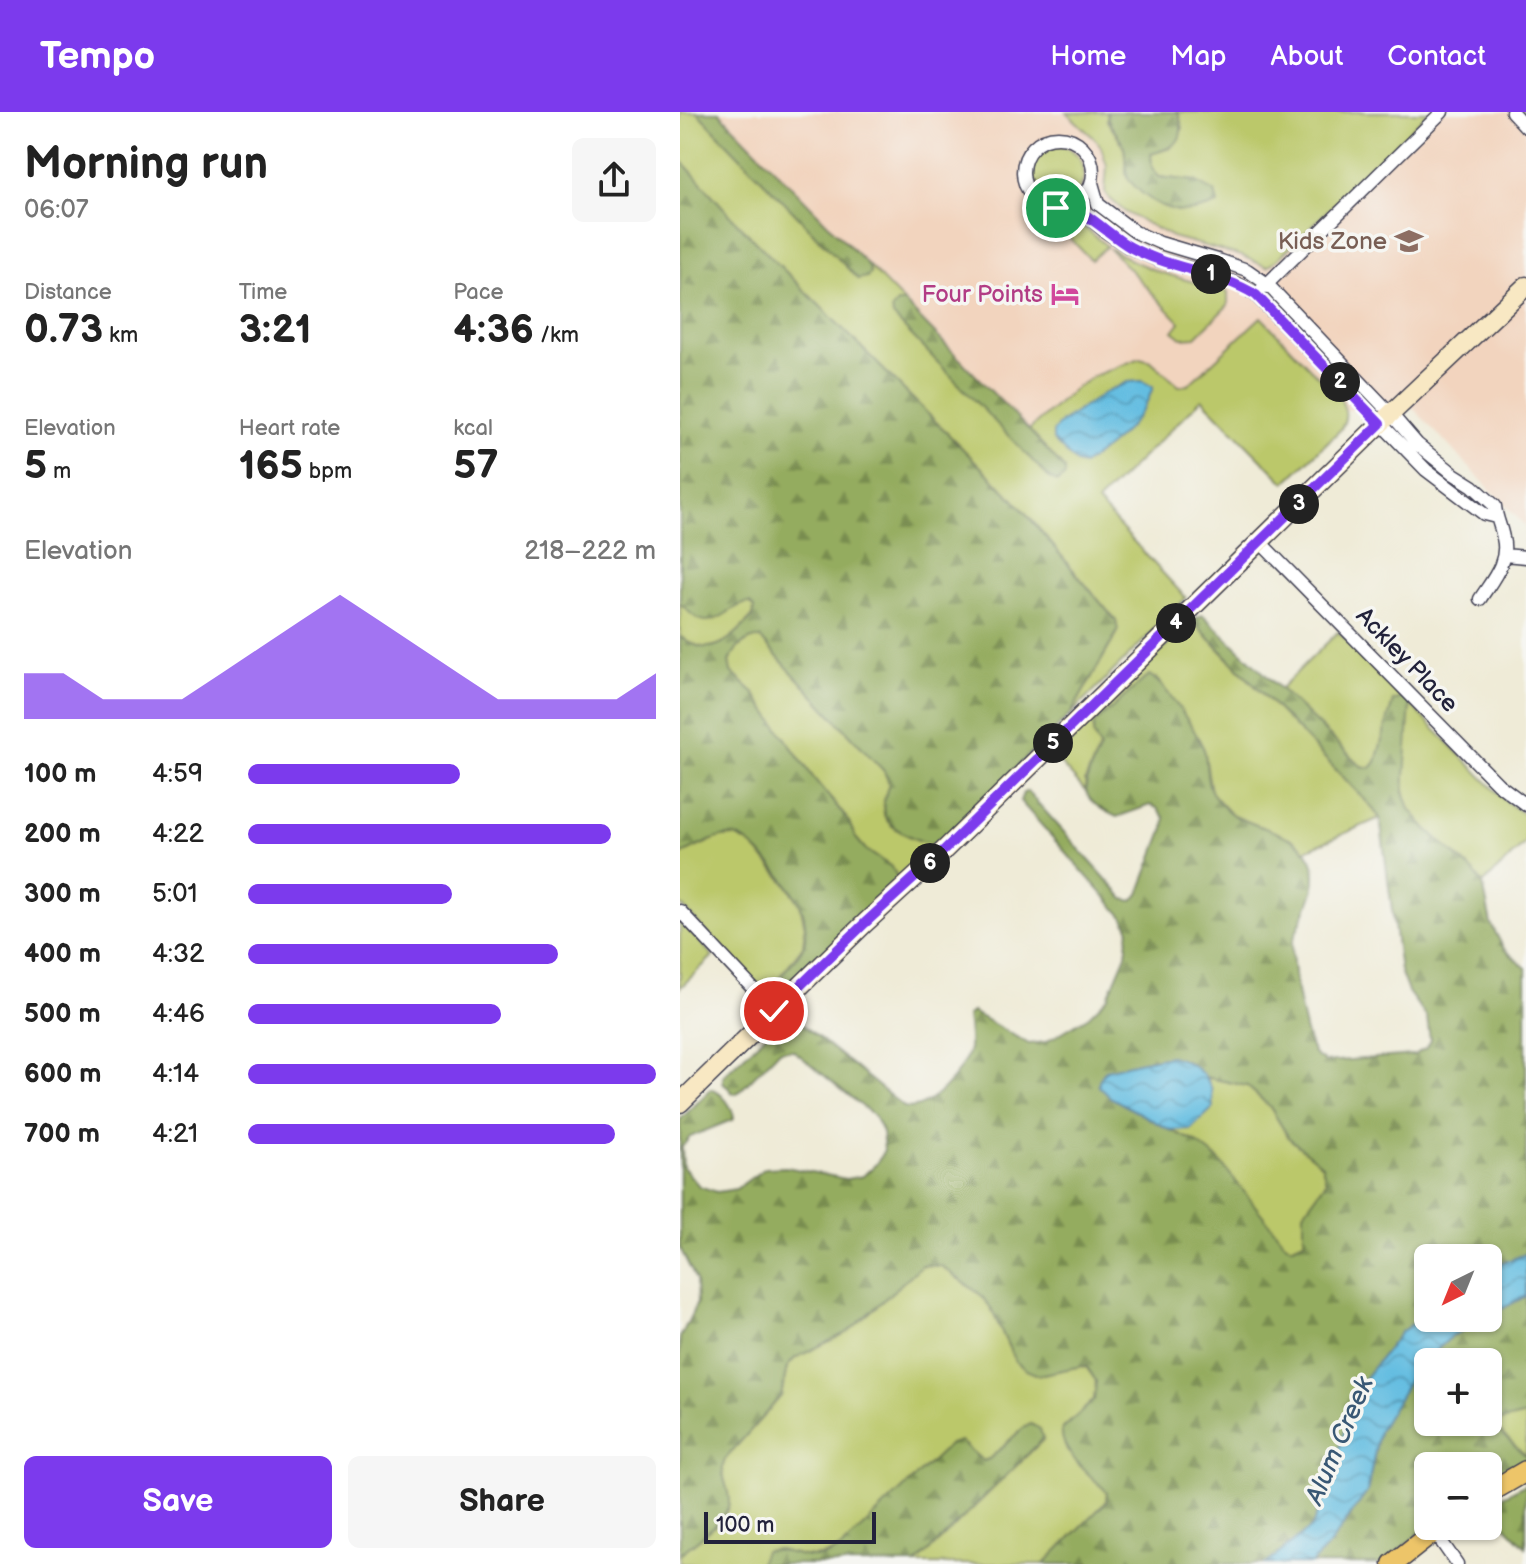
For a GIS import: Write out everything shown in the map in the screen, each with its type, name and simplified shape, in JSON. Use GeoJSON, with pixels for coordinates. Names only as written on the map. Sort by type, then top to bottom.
{"type":"FeatureCollection","features":[{"type":"Feature","properties":{"kind":"main road"},"geometry":{"type":"LineString","coordinates":[[680,1103],[1526,286]]}},
{"type":"Feature","properties":{"kind":"main road"},"geometry":{"type":"LineString","coordinates":[[1502,1485],[1526,1471]]}},
{"type":"Feature","properties":{"kind":"main road"},"geometry":{"type":"LineString","coordinates":[[1393,1564],[1423,1540]]}},
{"type":"Feature","properties":{"kind":"street"},"geometry":{"type":"LineString","coordinates":[[1256,295],[1442,112]]}},
{"type":"Feature","properties":{"kind":"street"},"geometry":{"type":"LineString","coordinates":[[1512,112],[1526,127]]}},
{"type":"Feature","properties":{"kind":"street"},"geometry":{"type":"LineString","coordinates":[[1092,183],[1087,193],[1068,207],[1045,206],[1027,191],[1022,168],[1026,156],[1042,140],[1065,137],[1076,142],[1091,159],[1092,183],[1098,204],[1135,232],[1247,270],[1267,284],[1386,419]]}},
{"type":"Feature","properties":{"kind":"street"},"geometry":{"type":"LineString","coordinates":[[1068,207],[1086,215],[1129,247],[1156,259],[1220,277],[1256,295],[1386,419],[1495,506],[1504,539],[1504,555],[1500,568],[1480,599]]}},
{"type":"Feature","properties":{"kind":"street","name":"Ackley Place"},"geometry":{"type":"LineString","coordinates":[[1260,542],[1494,780],[1526,805]]}},
{"type":"Feature","properties":{"kind":"street"},"geometry":{"type":"LineString","coordinates":[[1504,555],[1526,557]]}},
{"type":"Feature","properties":{"kind":"street"},"geometry":{"type":"LineString","coordinates":[[680,911],[774,1011]]}},
{"type":"Feature","properties":{"kind":"street"},"geometry":{"type":"LineString","coordinates":[[1443,1540],[1457,1564]]}},
{"type":"Feature","properties":{"kind":"shaded area"},"geometry":{"type":"Polygon","coordinates":[[[719,112],[1067,112],[1101,147],[1107,166],[1105,192],[1221,250],[1267,267],[1429,112],[1526,112],[1526,527],[1411,406],[1346,410],[1341,400],[1261,317],[1188,386],[1179,386],[1151,361],[1073,390],[1029,430],[719,112]]]}},
{"type":"Feature","properties":{"kind":"green space"},"geometry":{"type":"Polygon","coordinates":[[[680,112],[697,112],[858,279],[870,274],[869,266],[905,303],[897,304],[1065,470],[1029,430],[1073,390],[1094,376],[1140,358],[1151,361],[1179,386],[1188,385],[1261,317],[1341,400],[1345,415],[1342,426],[1285,483],[1202,399],[1097,502],[1186,598],[1070,715],[1118,632],[1116,621],[1018,504],[740,226],[684,165],[680,159],[680,112]]]}},
{"type":"Feature","properties":{"kind":"green space"},"geometry":{"type":"Polygon","coordinates":[[[697,112],[719,112],[869,266],[870,274],[858,279],[697,112]]]}},
{"type":"Feature","properties":{"kind":"green space"},"geometry":{"type":"Polygon","coordinates":[[[1107,112],[1107,121],[1124,146],[1127,177],[1195,181],[1159,177],[1152,168],[1151,154],[1171,148],[1183,128],[1178,112],[1429,112],[1267,267],[1242,256],[1172,237],[1125,212],[1108,197],[1105,192],[1107,166],[1101,147],[1067,113],[1107,112]]]}},
{"type":"Feature","properties":{"kind":"green space"},"geometry":{"type":"Polygon","coordinates":[[[1107,112],[1178,112],[1181,130],[1178,141],[1151,154],[1152,168],[1159,177],[1195,181],[1215,192],[1218,204],[1188,212],[1170,210],[1143,194],[1128,178],[1123,144],[1107,112]]]}},
{"type":"Feature","properties":{"kind":"green space"},"geometry":{"type":"Polygon","coordinates":[[[1057,146],[1076,154],[1084,173],[1076,192],[1057,200],[1038,192],[1030,173],[1038,154],[1057,146]]]}},
{"type":"Feature","properties":{"kind":"green space"},"geometry":{"type":"Polygon","coordinates":[[[680,159],[740,226],[1018,504],[1116,621],[1118,631],[1070,715],[938,844],[907,835],[891,825],[883,809],[889,783],[884,771],[760,638],[745,642],[738,648],[729,661],[731,672],[753,692],[815,780],[848,820],[855,837],[896,874],[897,885],[788,989],[781,991],[777,988],[778,982],[803,947],[805,937],[802,909],[789,886],[760,853],[740,838],[719,838],[680,855],[680,637],[706,647],[721,644],[753,617],[754,608],[750,603],[744,604],[708,621],[695,617],[680,603],[680,159]]]}},
{"type":"Feature","properties":{"kind":"green space"},"geometry":{"type":"Polygon","coordinates":[[[1042,221],[1078,222],[1107,246],[1091,260],[1059,230],[1059,226],[1051,225],[1047,230],[1042,221]]]}},
{"type":"Feature","properties":{"kind":"green space"},"geometry":{"type":"Polygon","coordinates":[[[1109,248],[1159,272],[1228,292],[1228,305],[1196,337],[1182,338],[1173,331],[1180,322],[1109,248]]]}},
{"type":"Feature","properties":{"kind":"green space"},"geometry":{"type":"Polygon","coordinates":[[[897,303],[905,303],[1029,430],[1065,470],[1065,476],[1058,482],[1050,479],[893,316],[892,310],[897,303]]]}},
{"type":"Feature","properties":{"kind":"green space"},"geometry":{"type":"Polygon","coordinates":[[[680,603],[691,613],[713,620],[743,603],[750,603],[754,608],[753,616],[735,634],[721,644],[706,647],[680,637],[680,603]]]}},
{"type":"Feature","properties":{"kind":"green space"},"geometry":{"type":"Polygon","coordinates":[[[1203,615],[1361,766],[1371,768],[1376,762],[1393,701],[1404,697],[1410,704],[1404,791],[1410,809],[1483,884],[1491,924],[1504,949],[1526,968],[1526,1254],[1502,1263],[1502,1244],[1414,1244],[1414,1323],[1401,1332],[1361,1383],[1312,1527],[1267,1564],[1044,1564],[1106,1502],[1107,1492],[1071,1455],[1062,1438],[1062,1430],[1094,1400],[1096,1381],[1087,1367],[1082,1366],[1038,1375],[1026,1370],[1015,1361],[991,1308],[981,1295],[941,1266],[922,1265],[848,1332],[795,1358],[787,1367],[781,1396],[725,1459],[723,1470],[729,1497],[727,1510],[716,1524],[680,1554],[680,1338],[697,1303],[696,1280],[680,1248],[680,1120],[711,1089],[729,1105],[734,1119],[690,1137],[682,1147],[683,1167],[699,1186],[717,1192],[736,1189],[765,1168],[786,1167],[846,1179],[863,1176],[876,1164],[884,1150],[882,1132],[874,1116],[793,1050],[780,1050],[737,1094],[723,1082],[723,1076],[785,1016],[792,1016],[904,1107],[914,1107],[934,1097],[961,1067],[969,1048],[967,1016],[972,1012],[1029,1044],[1046,1042],[1089,1016],[1108,997],[1126,955],[1129,928],[1124,918],[1020,801],[1027,791],[1124,899],[1133,901],[1139,894],[1165,818],[1150,805],[1117,817],[1093,803],[1086,788],[1100,748],[1093,733],[1094,724],[1149,675],[1172,698],[1196,735],[1205,753],[1209,785],[1220,803],[1245,821],[1292,839],[1309,855],[1314,867],[1314,886],[1292,951],[1303,1018],[1315,1055],[1325,1062],[1414,1055],[1426,1048],[1430,1040],[1427,1018],[1408,992],[1400,971],[1380,818],[1195,623],[1196,618],[1203,615]],[[1185,1060],[1099,1086],[1110,1097],[1196,1142],[1218,1159],[1291,1247],[1304,1241],[1304,1212],[1326,1182],[1322,1165],[1289,1138],[1270,1107],[1247,1086],[1205,1077],[1185,1060]]]}},
{"type":"Feature","properties":{"kind":"green space"},"geometry":{"type":"Polygon","coordinates":[[[1196,618],[1195,624],[1380,818],[1306,850],[1291,839],[1232,815],[1211,792],[1204,749],[1184,715],[1156,678],[1093,733],[1100,747],[1085,781],[1086,792],[1052,754],[1196,618]]]}},
{"type":"Feature","properties":{"kind":"green space"},"geometry":{"type":"Polygon","coordinates":[[[1338,632],[1404,697],[1393,701],[1376,762],[1371,768],[1361,766],[1280,689],[1338,632]]]}},
{"type":"Feature","properties":{"kind":"green space"},"geometry":{"type":"Polygon","coordinates":[[[752,638],[760,638],[884,771],[889,783],[883,808],[891,825],[918,840],[938,844],[897,885],[896,874],[890,866],[866,850],[855,837],[848,820],[815,780],[753,692],[731,672],[729,661],[736,649],[752,638]]]}},
{"type":"Feature","properties":{"kind":"green space"},"geometry":{"type":"Polygon","coordinates":[[[1410,704],[1507,802],[1526,816],[1526,842],[1483,884],[1423,827],[1409,808],[1404,772],[1410,704]]]}},
{"type":"Feature","properties":{"kind":"green space"},"geometry":{"type":"Polygon","coordinates":[[[735,836],[751,844],[800,904],[805,927],[803,946],[778,979],[777,987],[781,991],[768,993],[759,988],[680,904],[680,855],[719,837],[735,836]]]}},
{"type":"Feature","properties":{"kind":"green space"},"geometry":{"type":"Polygon","coordinates":[[[680,921],[713,956],[680,988],[680,921]]]}},
{"type":"Feature","properties":{"kind":"green space"},"geometry":{"type":"Polygon","coordinates":[[[1205,1077],[1247,1086],[1270,1107],[1289,1138],[1322,1165],[1326,1182],[1304,1212],[1304,1241],[1291,1247],[1284,1242],[1170,1130],[1191,1128],[1212,1108],[1212,1089],[1205,1077]]]}},
{"type":"Feature","properties":{"kind":"green space"},"geometry":{"type":"Polygon","coordinates":[[[922,1265],[941,1266],[981,1295],[991,1308],[1015,1361],[1038,1375],[1086,1367],[1096,1381],[1094,1400],[1062,1429],[1067,1451],[1107,1492],[1106,1502],[1044,1564],[916,1564],[1043,1440],[1023,1428],[989,1459],[982,1461],[960,1441],[833,1552],[809,1557],[775,1549],[760,1561],[761,1564],[680,1564],[680,1554],[716,1524],[727,1510],[729,1497],[723,1470],[725,1459],[781,1396],[787,1367],[795,1358],[848,1332],[922,1265]]]}},
{"type":"Feature","properties":{"kind":"green space"},"geometry":{"type":"Polygon","coordinates":[[[1526,1296],[1526,1415],[1502,1421],[1502,1348],[1439,1348],[1460,1332],[1502,1332],[1502,1309],[1526,1296]]]}},
{"type":"Feature","properties":{"kind":"green space"},"geometry":{"type":"Polygon","coordinates":[[[1414,1371],[1414,1436],[1502,1434],[1526,1456],[1526,1462],[1502,1476],[1502,1452],[1414,1452],[1414,1538],[1382,1564],[1311,1564],[1330,1544],[1367,1492],[1379,1431],[1414,1371]]]}},
{"type":"Feature","properties":{"kind":"green space"},"geometry":{"type":"Polygon","coordinates":[[[1526,1415],[1526,1456],[1502,1434],[1502,1421],[1526,1415]]]}},
{"type":"Feature","properties":{"kind":"green space"},"geometry":{"type":"Polygon","coordinates":[[[1031,1424],[1040,1429],[1043,1439],[916,1564],[761,1564],[764,1551],[816,1557],[833,1553],[950,1444],[960,1441],[983,1461],[1031,1424]]]}},
{"type":"Feature","properties":{"kind":"green space"},"geometry":{"type":"Polygon","coordinates":[[[1526,1484],[1526,1547],[1502,1522],[1502,1497],[1526,1484]]]}},
{"type":"Feature","properties":{"kind":"water"},"geometry":{"type":"Polygon","coordinates":[[[1142,381],[1153,387],[1142,411],[1115,441],[1083,465],[1076,463],[1053,440],[1053,432],[1060,423],[1104,393],[1127,382],[1142,381]]]}},
{"type":"Feature","properties":{"kind":"water"},"geometry":{"type":"Polygon","coordinates":[[[1170,1056],[1195,1067],[1211,1088],[1213,1108],[1191,1129],[1170,1130],[1110,1097],[1099,1086],[1099,1080],[1106,1070],[1170,1056]]]}},
{"type":"Feature","properties":{"kind":"water"},"geometry":{"type":"Polygon","coordinates":[[[1526,1254],[1526,1296],[1502,1309],[1502,1263],[1526,1254]]]}},
{"type":"Feature","properties":{"kind":"water"},"geometry":{"type":"Polygon","coordinates":[[[1414,1323],[1414,1332],[1459,1332],[1439,1348],[1414,1348],[1414,1372],[1379,1431],[1367,1492],[1330,1544],[1311,1564],[1266,1564],[1312,1527],[1361,1383],[1401,1332],[1414,1323]]]}},
{"type":"Feature","properties":{"kind":"place","name":"Kids Zone"},"geometry":{"type":"Point","coordinates":[1409,241]}},
{"type":"Feature","properties":{"kind":"place","name":"Four Points"},"geometry":{"type":"Point","coordinates":[1065,294]}},
{"type":"Feature","properties":{"kind":"route"},"geometry":{"type":"LineString","coordinates":[[774,1011],[935,859],[1380,424],[1256,295],[1220,277],[1156,259],[1129,247],[1086,215],[1068,207],[1056,208]]}},
{"type":"Feature","properties":{"kind":"water label","name":"Alum Creek"},"geometry":{"type":"Point","coordinates":[1340,1441]}}]}
